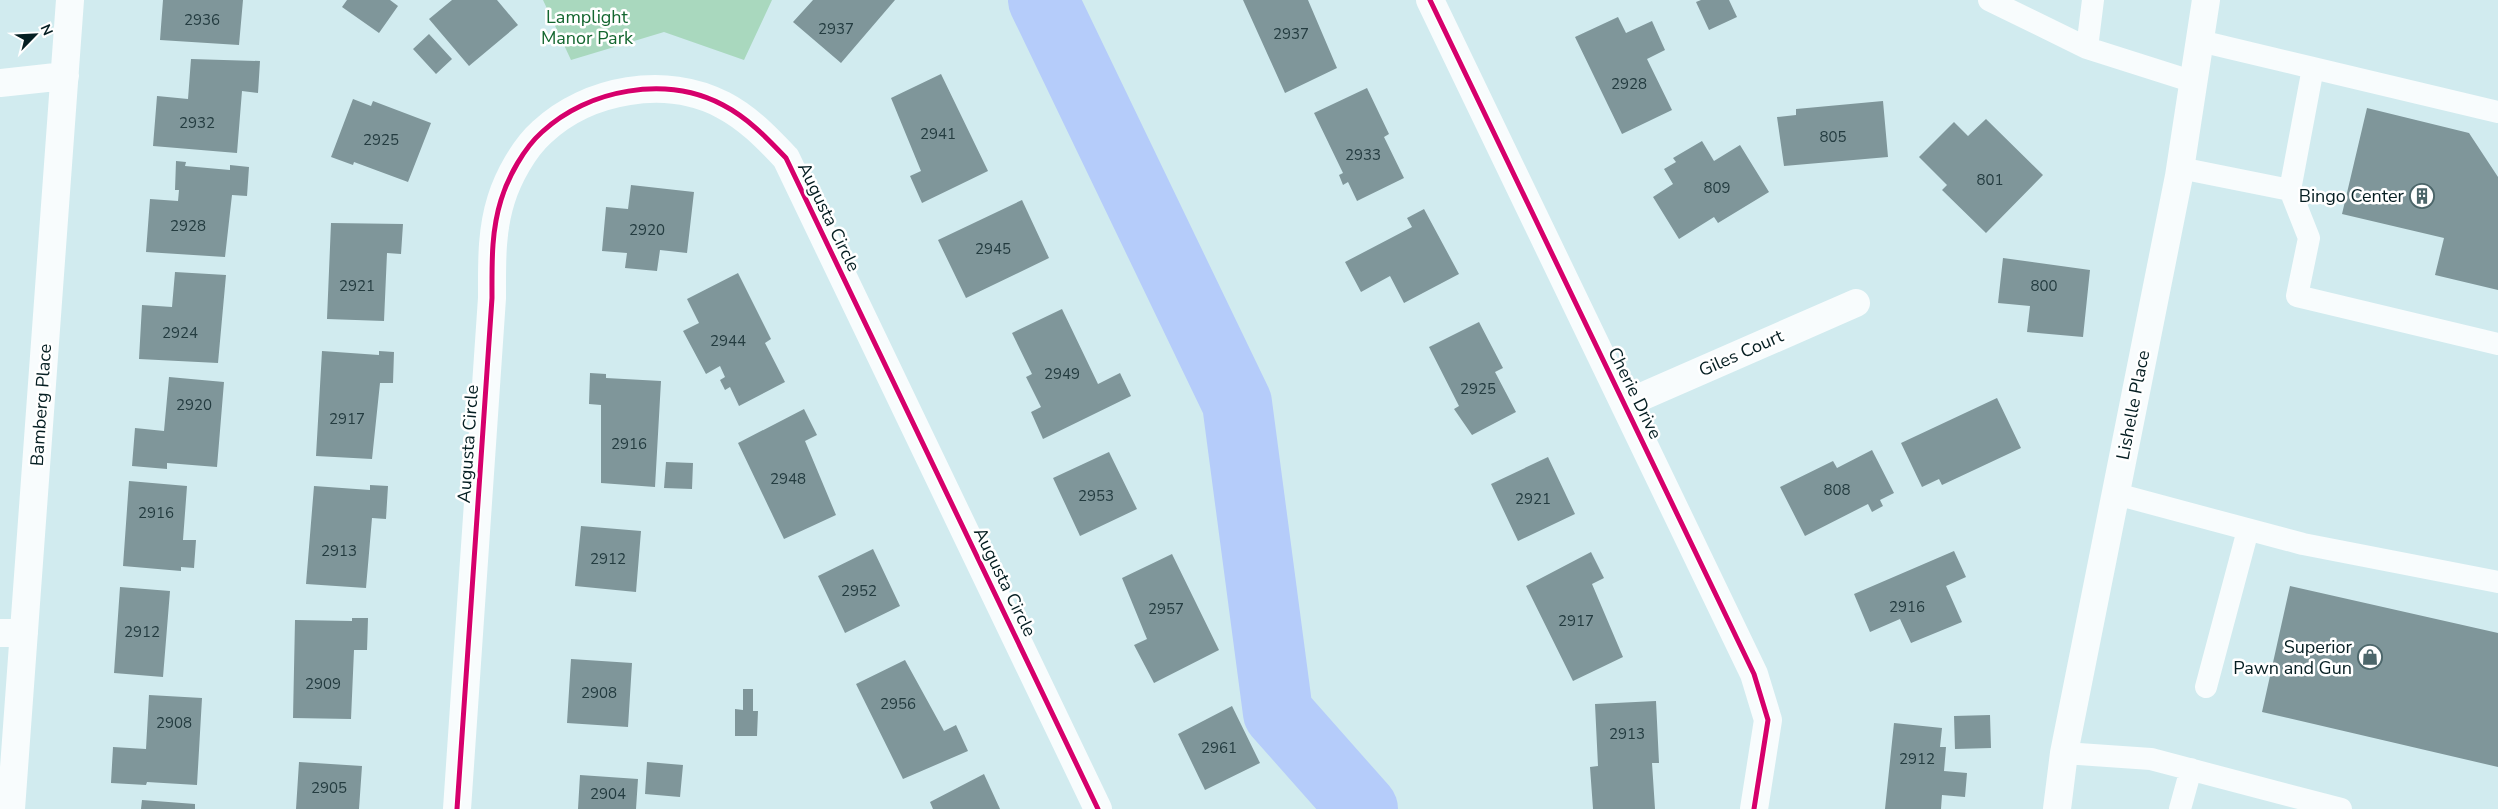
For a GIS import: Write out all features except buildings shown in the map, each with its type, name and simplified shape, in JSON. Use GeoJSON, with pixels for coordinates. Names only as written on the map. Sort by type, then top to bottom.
{"type":"FeatureCollection","features":[{"type":"Feature","properties":{"kind":"street","name":"Bamberg Place"},"geometry":{"type":"LineString","coordinates":[[11,809],[12,633],[65,76],[70,0]]}},
{"type":"Feature","properties":{"kind":"street","name":"Cherie Drive"},"geometry":{"type":"LineString","coordinates":[[1430,0],[1754,674],[1768,720],[1754,809]]}},
{"type":"Feature","properties":{"kind":"street","name":"Lishelle Place"},"geometry":{"type":"LineString","coordinates":[[2058,809],[2064,753],[2180,168],[2206,0]]}},
{"type":"Feature","properties":{"kind":"street"},"geometry":{"type":"LineString","coordinates":[[0,83],[65,76]]}},
{"type":"Feature","properties":{"kind":"street","name":"Augusta Circle"},"geometry":{"type":"LineString","coordinates":[[457,809],[492,298],[492,242],[502,199],[521,159],[542,132],[579,106],[616,93],[654,88],[692,94],[722,104],[754,124],[786,158],[1098,809]]}},
{"type":"Feature","properties":{"kind":"street","name":"Giles Court"},"geometry":{"type":"LineString","coordinates":[[1625,404],[1856,302]]}},
{"type":"Feature","properties":{"kind":"lane"},"geometry":{"type":"LineString","coordinates":[[1989,0],[2087,48],[2194,82]]}},
{"type":"Feature","properties":{"kind":"lane"},"geometry":{"type":"LineString","coordinates":[[2087,48],[2093,0]]}},
{"type":"Feature","properties":{"kind":"lane"},"geometry":{"type":"LineString","coordinates":[[2200,41],[2498,112]]}},
{"type":"Feature","properties":{"kind":"lane"},"geometry":{"type":"LineString","coordinates":[[2312,68],[2290,190],[2309,238],[2298,296],[2498,344]]}},
{"type":"Feature","properties":{"kind":"lane"},"geometry":{"type":"LineString","coordinates":[[2180,168],[2290,190]]}},
{"type":"Feature","properties":{"kind":"lane"},"geometry":{"type":"LineString","coordinates":[[2116,494],[2303,544],[2498,582]]}},
{"type":"Feature","properties":{"kind":"lane"},"geometry":{"type":"LineString","coordinates":[[2206,687],[2248,530]]}},
{"type":"Feature","properties":{"kind":"lane"},"geometry":{"type":"LineString","coordinates":[[2064,753],[2151,759],[2341,809]]}},
{"type":"Feature","properties":{"kind":"lane"},"geometry":{"type":"LineString","coordinates":[[2180,809],[2191,769]]}},
{"type":"Feature","properties":{"kind":"green space","name":"Lamplight Manor Park"},"geometry":{"type":"Polygon","coordinates":[[[543,0],[772,0],[744,60],[664,32],[571,60],[543,0]]]}},
{"type":"Feature","properties":{"kind":"waterway"},"geometry":{"type":"LineString","coordinates":[[1043,0],[1237,403],[1278,713],[1363,809]]}},
{"type":"Feature","properties":{"kind":"cycle path"},"geometry":{"type":"LineString","coordinates":[[1430,0],[1754,674],[1768,720],[1754,809]]}},
{"type":"Feature","properties":{"kind":"cycle path"},"geometry":{"type":"LineString","coordinates":[[457,809],[492,298],[493,248],[495,224],[501,200],[512,173],[523,154],[542,132],[561,117],[582,105],[604,97],[628,91],[653,89],[701,96],[723,105],[749,122],[786,158],[1098,809]]}},
{"type":"Feature","properties":{"kind":"place","name":"Bingo Center"},"geometry":{"type":"Point","coordinates":[2422,196]}},
{"type":"Feature","properties":{"kind":"place","name":"Superior Pawn and Gun"},"geometry":{"type":"Point","coordinates":[2370,657]}}]}
